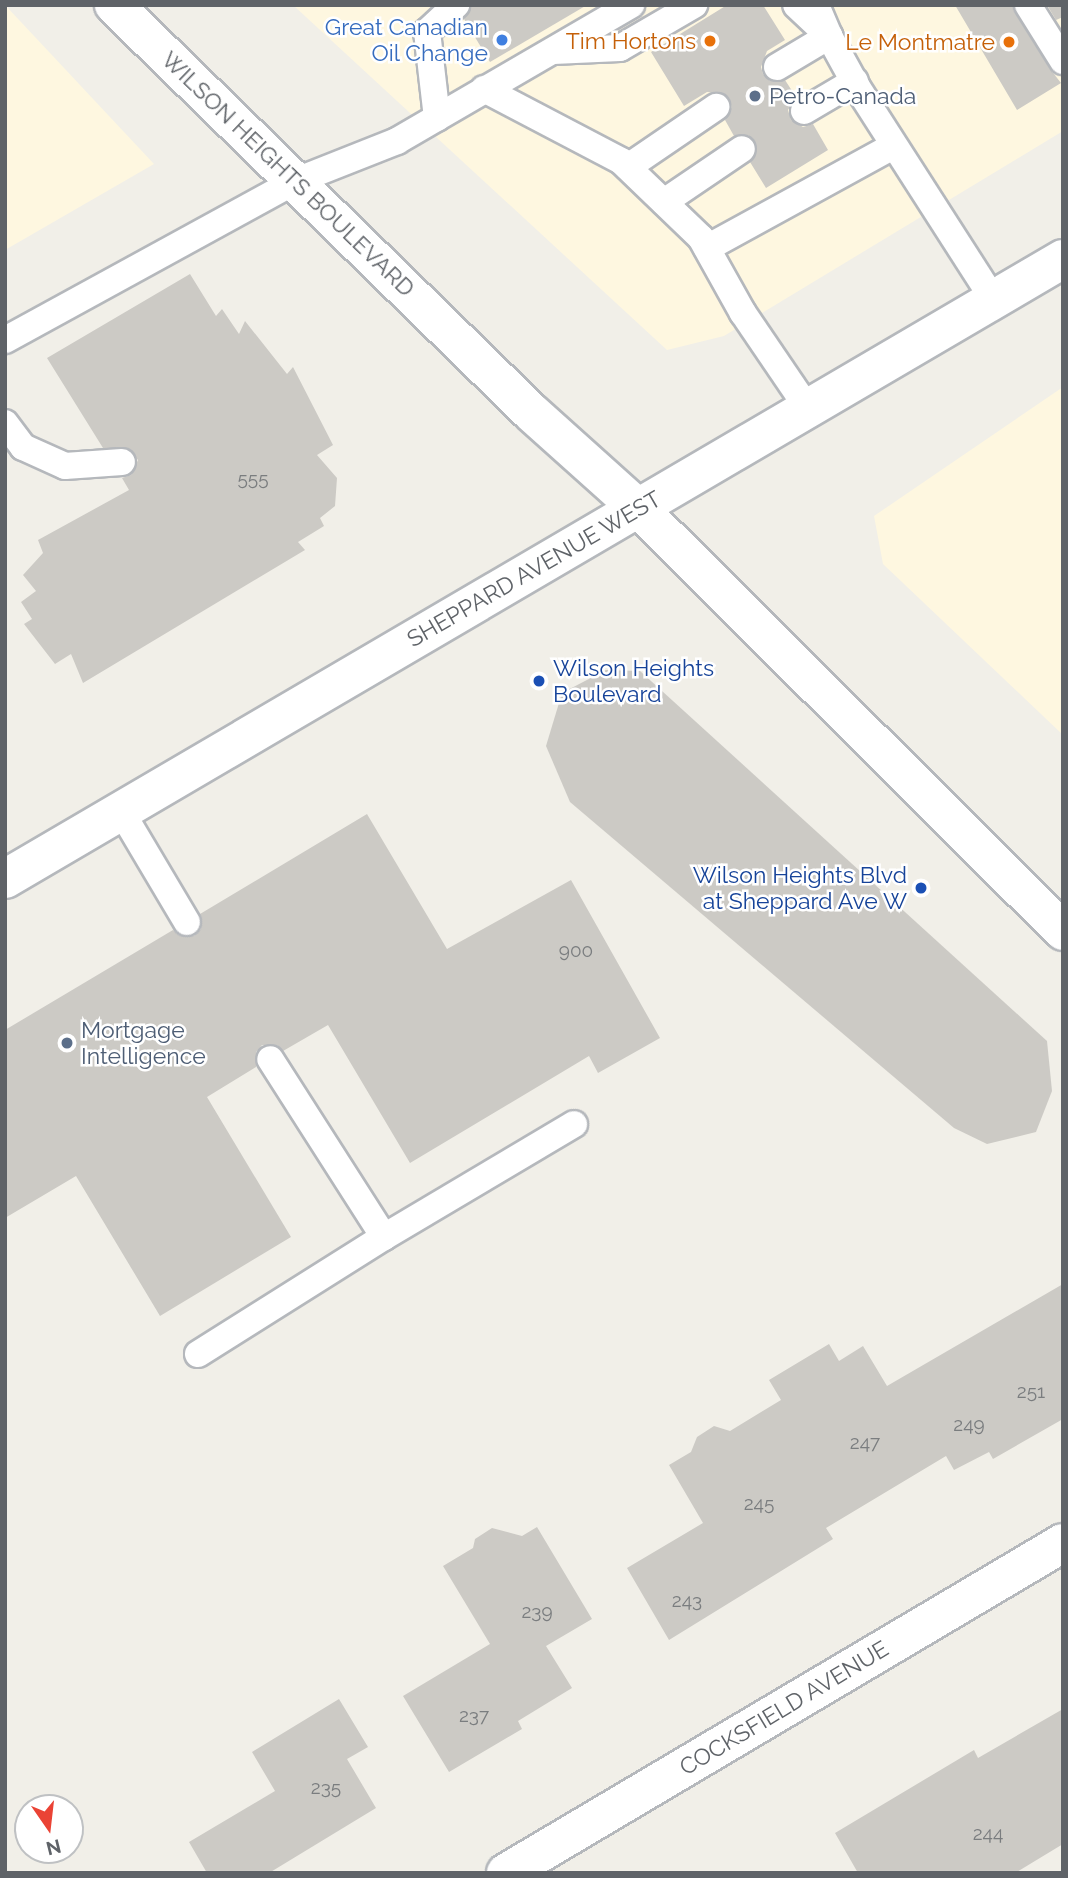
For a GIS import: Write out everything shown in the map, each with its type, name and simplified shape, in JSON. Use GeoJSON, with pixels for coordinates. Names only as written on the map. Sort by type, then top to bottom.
{"type":"FeatureCollection","features":[{"type":"Feature","properties":{"kind":"main road","name":"WILSON HEIGHTS BOULEVARD"},"geometry":{"type":"LineString","coordinates":[[114,5],[532,414],[639,509],[1063,931]]}},
{"type":"Feature","properties":{"kind":"main road","name":"SHEPPARD AVENUE WEST"},"geometry":{"type":"LineString","coordinates":[[5,879],[1063,260]]}},
{"type":"Feature","properties":{"kind":"main road","name":"COCKSFIELD AVENUE"},"geometry":{"type":"LineString","coordinates":[[506,1873],[1063,1542]]}},
{"type":"Feature","properties":{"kind":"lane"},"geometry":{"type":"LineString","coordinates":[[437,118],[427,32],[456,5]]}},
{"type":"Feature","properties":{"kind":"lane"},"geometry":{"type":"LineString","coordinates":[[5,340],[174,245],[296,181],[397,141],[631,5]]}},
{"type":"Feature","properties":{"kind":"lane"},"geometry":{"type":"LineString","coordinates":[[550,51],[620,48],[694,5]]}},
{"type":"Feature","properties":{"kind":"lane"},"geometry":{"type":"LineString","coordinates":[[796,5],[829,36]]}},
{"type":"Feature","properties":{"kind":"lane"},"geometry":{"type":"LineString","coordinates":[[816,5],[829,36],[893,146],[994,300]]}},
{"type":"Feature","properties":{"kind":"lane"},"geometry":{"type":"LineString","coordinates":[[1028,5],[1063,61]]}},
{"type":"Feature","properties":{"kind":"lane"},"geometry":{"type":"LineString","coordinates":[[777,67],[829,36]]}},
{"type":"Feature","properties":{"kind":"lane"},"geometry":{"type":"LineString","coordinates":[[804,111],[855,81]]}},
{"type":"Feature","properties":{"kind":"lane"},"geometry":{"type":"LineString","coordinates":[[484,89],[621,161],[664,202],[701,239],[743,313],[809,410]]}},
{"type":"Feature","properties":{"kind":"lane"},"geometry":{"type":"LineString","coordinates":[[628,167],[716,107]]}},
{"type":"Feature","properties":{"kind":"lane"},"geometry":{"type":"LineString","coordinates":[[707,248],[893,146]]}},
{"type":"Feature","properties":{"kind":"lane"},"geometry":{"type":"LineString","coordinates":[[664,202],[742,149]]}},
{"type":"Feature","properties":{"kind":"lane"},"geometry":{"type":"LineString","coordinates":[[5,423],[23,447],[65,466],[122,462]]}},
{"type":"Feature","properties":{"kind":"lane"},"geometry":{"type":"LineString","coordinates":[[121,811],[187,922]]}},
{"type":"Feature","properties":{"kind":"lane"},"geometry":{"type":"LineString","coordinates":[[270,1059],[384,1237]]}},
{"type":"Feature","properties":{"kind":"lane"},"geometry":{"type":"LineString","coordinates":[[198,1354],[384,1237],[574,1124]]}},
{"type":"Feature","properties":{"kind":"shaded area"},"geometry":{"type":"Polygon","coordinates":[[[5,5],[154,164],[5,250],[5,5]]]}},
{"type":"Feature","properties":{"kind":"shaded area"},"geometry":{"type":"Polygon","coordinates":[[[293,5],[1063,5],[1063,131],[724,336],[667,350],[293,5]]]}},
{"type":"Feature","properties":{"kind":"shaded area"},"geometry":{"type":"Polygon","coordinates":[[[1063,387],[1063,735],[883,564],[874,516],[1063,387]]]}},
{"type":"Feature","properties":{"kind":"building","name":"Great Canadian Oil Change"},"geometry":{"type":"Polygon","coordinates":[[[471,5],[587,5],[490,62],[464,19],[471,5]]]}},
{"type":"Feature","properties":{"kind":"building"},"geometry":{"type":"Polygon","coordinates":[[[727,5],[763,5],[785,40],[767,51],[761,67],[763,74],[770,81],[785,80],[796,97],[788,110],[791,120],[803,127],[813,124],[828,150],[766,188],[750,162],[756,155],[755,141],[748,135],[734,136],[725,120],[732,107],[729,98],[722,93],[707,92],[684,106],[651,52],[727,5]]]}},
{"type":"Feature","properties":{"kind":"building"},"geometry":{"type":"Polygon","coordinates":[[[955,5],[1012,5],[1061,83],[1017,110],[955,5]]]}},
{"type":"Feature","properties":{"kind":"building"},"geometry":{"type":"Polygon","coordinates":[[[1047,5],[1063,5],[1063,17],[1056,20],[1047,5]]]}},
{"type":"Feature","properties":{"kind":"building"},"geometry":{"type":"Polygon","coordinates":[[[190,274],[216,316],[222,309],[239,334],[245,321],[287,374],[293,367],[333,445],[317,455],[337,478],[335,506],[320,518],[324,526],[298,542],[305,550],[83,683],[71,654],[55,664],[24,624],[32,619],[21,602],[36,591],[23,575],[43,553],[38,540],[129,490],[122,478],[131,475],[138,460],[128,448],[103,448],[47,358],[190,274]]]}},
{"type":"Feature","properties":{"kind":"building"},"geometry":{"type":"Polygon","coordinates":[[[606,670],[640,671],[1047,1041],[1052,1091],[1036,1132],[987,1144],[954,1128],[570,802],[546,746],[562,693],[606,670]]]}},
{"type":"Feature","properties":{"kind":"building"},"geometry":{"type":"Polygon","coordinates":[[[367,814],[447,949],[571,880],[660,1038],[598,1073],[589,1056],[410,1163],[328,1025],[283,1051],[277,1045],[262,1045],[256,1052],[256,1067],[207,1097],[291,1237],[160,1316],[76,1176],[5,1218],[5,1030],[173,930],[180,936],[194,936],[201,929],[200,914],[367,814]]]}},
{"type":"Feature","properties":{"kind":"building"},"geometry":{"type":"Polygon","coordinates":[[[1063,1284],[1063,1419],[993,1459],[989,1452],[954,1470],[946,1456],[826,1528],[833,1539],[669,1640],[627,1568],[703,1523],[669,1465],[691,1452],[697,1437],[714,1426],[730,1431],[781,1400],[769,1380],[829,1344],[839,1361],[863,1346],[887,1386],[1063,1284]]]}},
{"type":"Feature","properties":{"kind":"building"},"geometry":{"type":"Polygon","coordinates":[[[537,1527],[592,1619],[546,1646],[572,1688],[518,1721],[522,1729],[449,1772],[403,1696],[490,1644],[443,1566],[473,1548],[475,1539],[492,1528],[522,1536],[537,1527]]]}},
{"type":"Feature","properties":{"kind":"building"},"geometry":{"type":"Polygon","coordinates":[[[339,1699],[368,1747],[347,1759],[376,1808],[269,1873],[207,1873],[189,1842],[275,1791],[252,1752],[339,1699]]]}},
{"type":"Feature","properties":{"kind":"building"},"geometry":{"type":"Polygon","coordinates":[[[1063,1709],[1063,1844],[1015,1873],[858,1873],[835,1833],[974,1750],[978,1758],[1063,1709]]]}},
{"type":"Feature","properties":{"kind":"place","name":"Great Canadian Oil Change"},"geometry":{"type":"Point","coordinates":[502,40]}},
{"type":"Feature","properties":{"kind":"place","name":"Tim Hortons"},"geometry":{"type":"Point","coordinates":[710,41]}},
{"type":"Feature","properties":{"kind":"place","name":"Le Montmatre"},"geometry":{"type":"Point","coordinates":[1009,42]}},
{"type":"Feature","properties":{"kind":"place","name":"Petro-Canada"},"geometry":{"type":"Point","coordinates":[755,96]}},
{"type":"Feature","properties":{"kind":"place","name":"Wilson Heights Boulevard"},"geometry":{"type":"Point","coordinates":[539,681]}},
{"type":"Feature","properties":{"kind":"place","name":"Wilson Heights Blvd at Sheppard Ave W"},"geometry":{"type":"Point","coordinates":[921,888]}},
{"type":"Feature","properties":{"kind":"place","name":"Mortgage Intelligence"},"geometry":{"type":"Point","coordinates":[67,1043]}}]}
